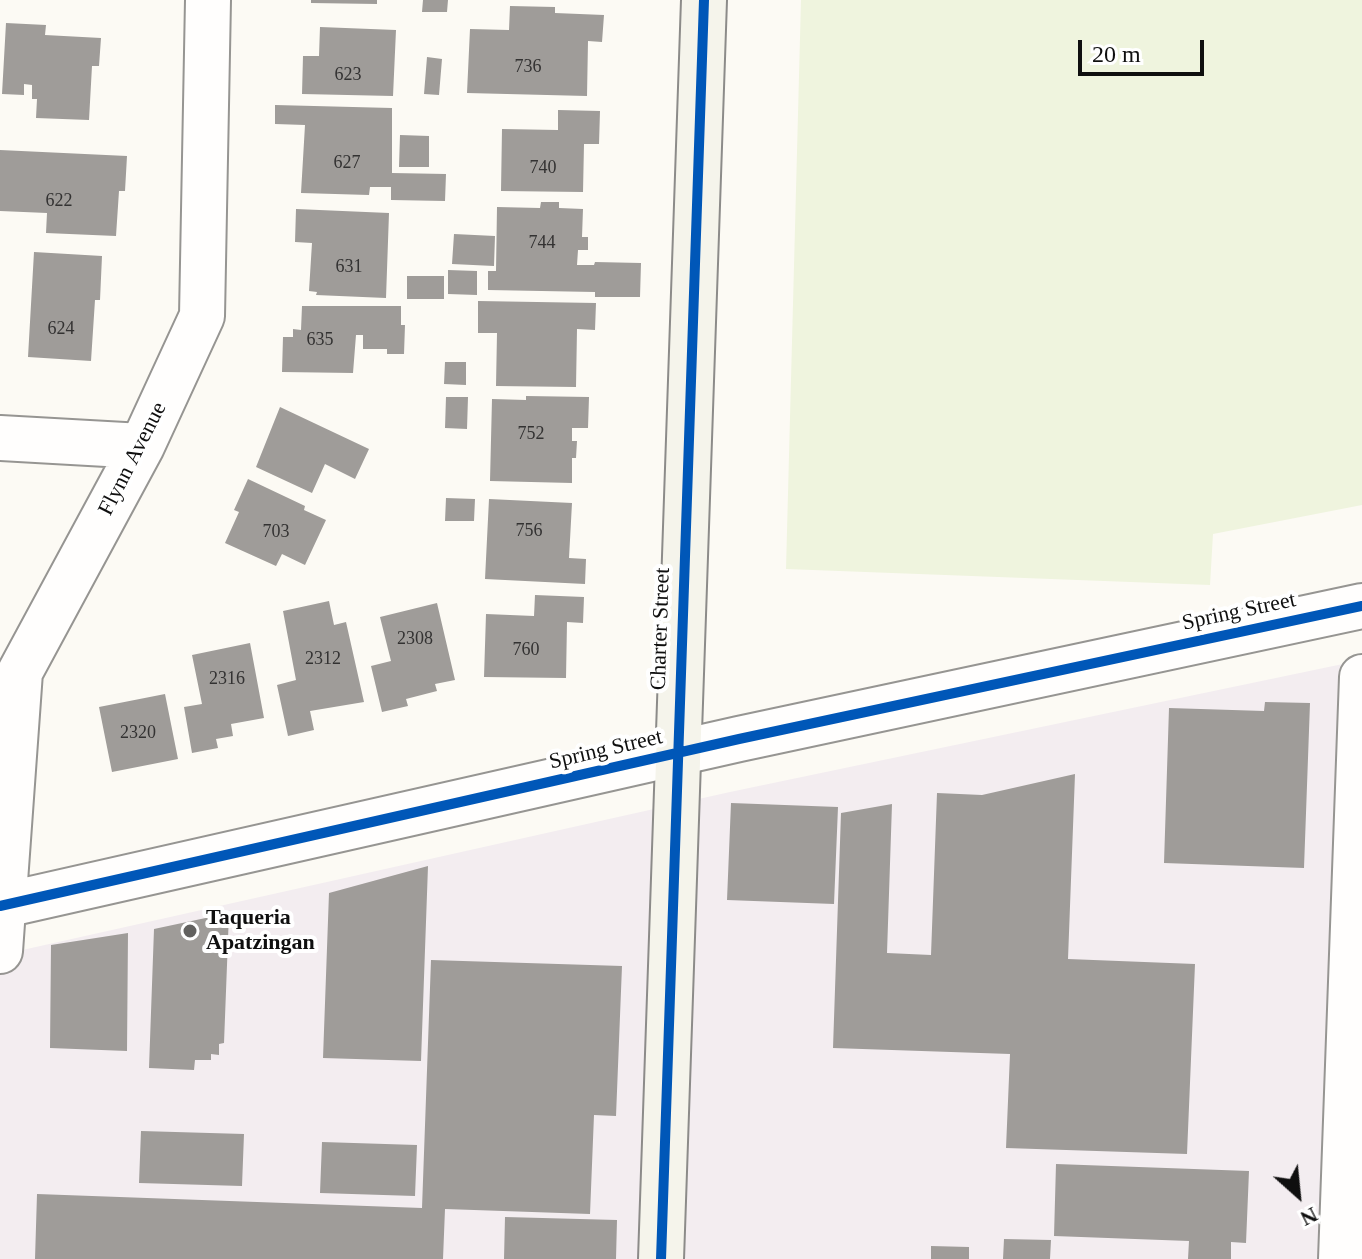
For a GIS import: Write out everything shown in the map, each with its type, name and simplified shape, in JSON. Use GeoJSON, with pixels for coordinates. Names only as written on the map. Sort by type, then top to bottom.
{"type":"FeatureCollection","features":[{"type":"Feature","properties":{"kind":"street","name":"Flynn Avenue"},"geometry":{"type":"LineString","coordinates":[[0,951],[20,672],[142,446],[202,316],[208,0]]}},
{"type":"Feature","properties":{"kind":"street","name":"Charter Street"},"geometry":{"type":"LineString","coordinates":[[661,1259],[704,0]]}},
{"type":"Feature","properties":{"kind":"street"},"geometry":{"type":"LineString","coordinates":[[0,438],[142,446]]}},
{"type":"Feature","properties":{"kind":"street","name":"Spring Street"},"geometry":{"type":"LineString","coordinates":[[1,906],[678,754],[1362,606]]}},
{"type":"Feature","properties":{"kind":"street"},"geometry":{"type":"LineString","coordinates":[[1341,1259],[1362,677]]}},
{"type":"Feature","properties":{"kind":"shaded area"},"geometry":{"type":"Polygon","coordinates":[[[1362,660],[1362,1259],[0,1259],[0,955],[730,792],[1362,660]]]}},
{"type":"Feature","properties":{"kind":"green space"},"geometry":{"type":"Polygon","coordinates":[[[801,0],[1362,0],[1362,505],[1213,534],[1210,585],[786,569],[801,0]]]}},
{"type":"Feature","properties":{"kind":"building"},"geometry":{"type":"Polygon","coordinates":[[[311,0],[377,0],[377,4],[311,3],[311,0]]]}},
{"type":"Feature","properties":{"kind":"building"},"geometry":{"type":"Polygon","coordinates":[[[423,0],[448,0],[447,12],[422,12],[423,0]]]}},
{"type":"Feature","properties":{"kind":"building"},"geometry":{"type":"Polygon","coordinates":[[[510,6],[555,7],[555,13],[604,15],[602,42],[588,41],[587,96],[467,93],[470,29],[509,30],[510,6]]]}},
{"type":"Feature","properties":{"kind":"building"},"geometry":{"type":"Polygon","coordinates":[[[6,23],[46,25],[45,35],[101,38],[99,66],[92,66],[89,120],[36,118],[37,99],[32,99],[32,85],[24,84],[24,95],[2,94],[6,23]]]}},
{"type":"Feature","properties":{"kind":"building"},"geometry":{"type":"Polygon","coordinates":[[[320,27],[396,30],[393,96],[302,94],[303,56],[319,56],[320,27]]]}},
{"type":"Feature","properties":{"kind":"building"},"geometry":{"type":"Polygon","coordinates":[[[427,57],[442,59],[439,95],[424,94],[427,57]]]}},
{"type":"Feature","properties":{"kind":"building"},"geometry":{"type":"Polygon","coordinates":[[[275,105],[392,108],[392,173],[446,174],[445,201],[391,200],[391,187],[370,187],[369,195],[301,193],[305,125],[275,124],[275,105]]]}},
{"type":"Feature","properties":{"kind":"building"},"geometry":{"type":"Polygon","coordinates":[[[558,110],[600,111],[599,144],[584,144],[583,192],[501,191],[502,129],[558,130],[558,110]]]}},
{"type":"Feature","properties":{"kind":"building"},"geometry":{"type":"Polygon","coordinates":[[[400,135],[429,136],[429,167],[399,167],[400,135]]]}},
{"type":"Feature","properties":{"kind":"building"},"geometry":{"type":"Polygon","coordinates":[[[0,150],[127,156],[125,191],[119,191],[116,236],[46,233],[47,213],[0,211],[0,150]]]}},
{"type":"Feature","properties":{"kind":"building"},"geometry":{"type":"Polygon","coordinates":[[[541,202],[559,202],[559,208],[583,209],[582,237],[588,237],[588,250],[578,250],[577,265],[594,265],[595,262],[641,263],[640,297],[595,297],[595,292],[488,290],[488,271],[496,271],[497,207],[540,208],[541,202]]]}},
{"type":"Feature","properties":{"kind":"building"},"geometry":{"type":"Polygon","coordinates":[[[296,209],[389,213],[386,298],[316,295],[317,292],[309,291],[312,243],[295,242],[296,209]]]}},
{"type":"Feature","properties":{"kind":"building"},"geometry":{"type":"Polygon","coordinates":[[[454,234],[495,236],[494,266],[452,264],[454,234]]]}},
{"type":"Feature","properties":{"kind":"building"},"geometry":{"type":"Polygon","coordinates":[[[34,252],[102,256],[100,300],[95,300],[91,361],[28,357],[34,252]]]}},
{"type":"Feature","properties":{"kind":"building"},"geometry":{"type":"Polygon","coordinates":[[[448,270],[477,271],[477,295],[448,294],[448,270]]]}},
{"type":"Feature","properties":{"kind":"building"},"geometry":{"type":"Polygon","coordinates":[[[407,276],[444,276],[444,299],[407,299],[407,276]]]}},
{"type":"Feature","properties":{"kind":"building"},"geometry":{"type":"Polygon","coordinates":[[[478,301],[596,303],[595,330],[577,329],[576,387],[496,386],[497,333],[478,333],[478,301]]]}},
{"type":"Feature","properties":{"kind":"building"},"geometry":{"type":"Polygon","coordinates":[[[302,306],[401,306],[401,325],[405,325],[404,354],[387,354],[387,349],[363,349],[363,335],[356,335],[353,373],[282,372],[283,337],[293,337],[293,329],[301,330],[302,306]]]}},
{"type":"Feature","properties":{"kind":"building"},"geometry":{"type":"Polygon","coordinates":[[[445,362],[466,362],[466,385],[444,384],[445,362]]]}},
{"type":"Feature","properties":{"kind":"building"},"geometry":{"type":"Polygon","coordinates":[[[526,396],[589,397],[588,428],[572,428],[572,441],[577,441],[576,458],[572,458],[572,483],[490,481],[492,399],[526,400],[526,396]]]}},
{"type":"Feature","properties":{"kind":"building"},"geometry":{"type":"Polygon","coordinates":[[[446,397],[468,397],[467,429],[445,428],[446,397]]]}},
{"type":"Feature","properties":{"kind":"building"},"geometry":{"type":"Polygon","coordinates":[[[280,407],[369,449],[355,479],[325,464],[312,493],[256,467],[280,407]]]}},
{"type":"Feature","properties":{"kind":"building"},"geometry":{"type":"Polygon","coordinates":[[[248,479],[305,506],[304,510],[326,520],[305,565],[282,554],[276,566],[225,543],[239,512],[234,510],[248,479]]]}},
{"type":"Feature","properties":{"kind":"building"},"geometry":{"type":"Polygon","coordinates":[[[446,498],[475,499],[474,521],[445,521],[446,498]]]}},
{"type":"Feature","properties":{"kind":"building"},"geometry":{"type":"Polygon","coordinates":[[[489,499],[572,503],[569,558],[586,559],[585,584],[485,579],[489,499]]]}},
{"type":"Feature","properties":{"kind":"building"},"geometry":{"type":"Polygon","coordinates":[[[535,595],[584,597],[583,623],[567,622],[566,678],[484,677],[486,614],[534,616],[535,595]]]}},
{"type":"Feature","properties":{"kind":"building"},"geometry":{"type":"Polygon","coordinates":[[[329,601],[334,625],[346,622],[364,702],[310,711],[314,730],[288,736],[277,685],[296,680],[283,611],[329,601]]]}},
{"type":"Feature","properties":{"kind":"building"},"geometry":{"type":"Polygon","coordinates":[[[437,603],[455,680],[435,684],[437,691],[406,699],[408,706],[382,712],[371,666],[391,661],[380,617],[437,603]]]}},
{"type":"Feature","properties":{"kind":"building"},"geometry":{"type":"Polygon","coordinates":[[[250,643],[264,718],[231,724],[233,736],[216,739],[218,748],[192,753],[184,707],[202,704],[192,655],[250,643]]]}},
{"type":"Feature","properties":{"kind":"building"},"geometry":{"type":"Polygon","coordinates":[[[165,694],[178,759],[112,772],[99,707],[165,694]]]}},
{"type":"Feature","properties":{"kind":"building"},"geometry":{"type":"Polygon","coordinates":[[[1265,702],[1310,703],[1304,868],[1164,863],[1169,708],[1264,711],[1265,702]]]}},
{"type":"Feature","properties":{"kind":"building"},"geometry":{"type":"Polygon","coordinates":[[[1075,774],[1068,959],[1195,964],[1187,1154],[1006,1148],[1010,1054],[833,1048],[841,813],[892,804],[887,953],[931,955],[937,793],[982,795],[1075,774]]]}},
{"type":"Feature","properties":{"kind":"building"},"geometry":{"type":"Polygon","coordinates":[[[731,803],[838,807],[834,904],[727,900],[731,803]]]}},
{"type":"Feature","properties":{"kind":"building"},"geometry":{"type":"Polygon","coordinates":[[[428,866],[421,1061],[323,1058],[329,893],[428,866]]]}},
{"type":"Feature","properties":{"kind":"building"},"geometry":{"type":"Polygon","coordinates":[[[229,913],[224,1043],[219,1044],[219,1055],[211,1054],[211,1060],[195,1060],[194,1070],[149,1068],[154,929],[229,913]]]}},
{"type":"Feature","properties":{"kind":"building"},"geometry":{"type":"Polygon","coordinates":[[[128,933],[127,1051],[50,1048],[51,945],[128,933]]]}},
{"type":"Feature","properties":{"kind":"building"},"geometry":{"type":"Polygon","coordinates":[[[431,960],[622,966],[616,1116],[594,1115],[590,1214],[445,1209],[443,1259],[35,1259],[37,1194],[422,1208],[431,960]]]}},
{"type":"Feature","properties":{"kind":"building"},"geometry":{"type":"Polygon","coordinates":[[[141,1131],[244,1134],[242,1186],[139,1183],[141,1131]]]}},
{"type":"Feature","properties":{"kind":"building"},"geometry":{"type":"Polygon","coordinates":[[[322,1142],[417,1145],[415,1196],[320,1193],[322,1142]]]}},
{"type":"Feature","properties":{"kind":"building"},"geometry":{"type":"Polygon","coordinates":[[[1056,1164],[1249,1171],[1246,1243],[1231,1242],[1231,1259],[1188,1259],[1189,1241],[1054,1236],[1056,1164]]]}},
{"type":"Feature","properties":{"kind":"building"},"geometry":{"type":"Polygon","coordinates":[[[505,1217],[617,1220],[616,1259],[504,1259],[505,1217]]]}},
{"type":"Feature","properties":{"kind":"building"},"geometry":{"type":"Polygon","coordinates":[[[1004,1239],[1051,1240],[1050,1259],[1003,1259],[1004,1239]]]}},
{"type":"Feature","properties":{"kind":"building"},"geometry":{"type":"Polygon","coordinates":[[[931,1246],[969,1247],[969,1259],[931,1259],[931,1246]]]}},
{"type":"Feature","properties":{"kind":"cycle path"},"geometry":{"type":"LineString","coordinates":[[661,1259],[704,0]]}},
{"type":"Feature","properties":{"kind":"cycle path"},"geometry":{"type":"LineString","coordinates":[[0,906],[739,739],[1362,606]]}},
{"type":"Feature","properties":{"kind":"place","name":"Taqueria Apatzingan"},"geometry":{"type":"Point","coordinates":[190,931]}}]}
